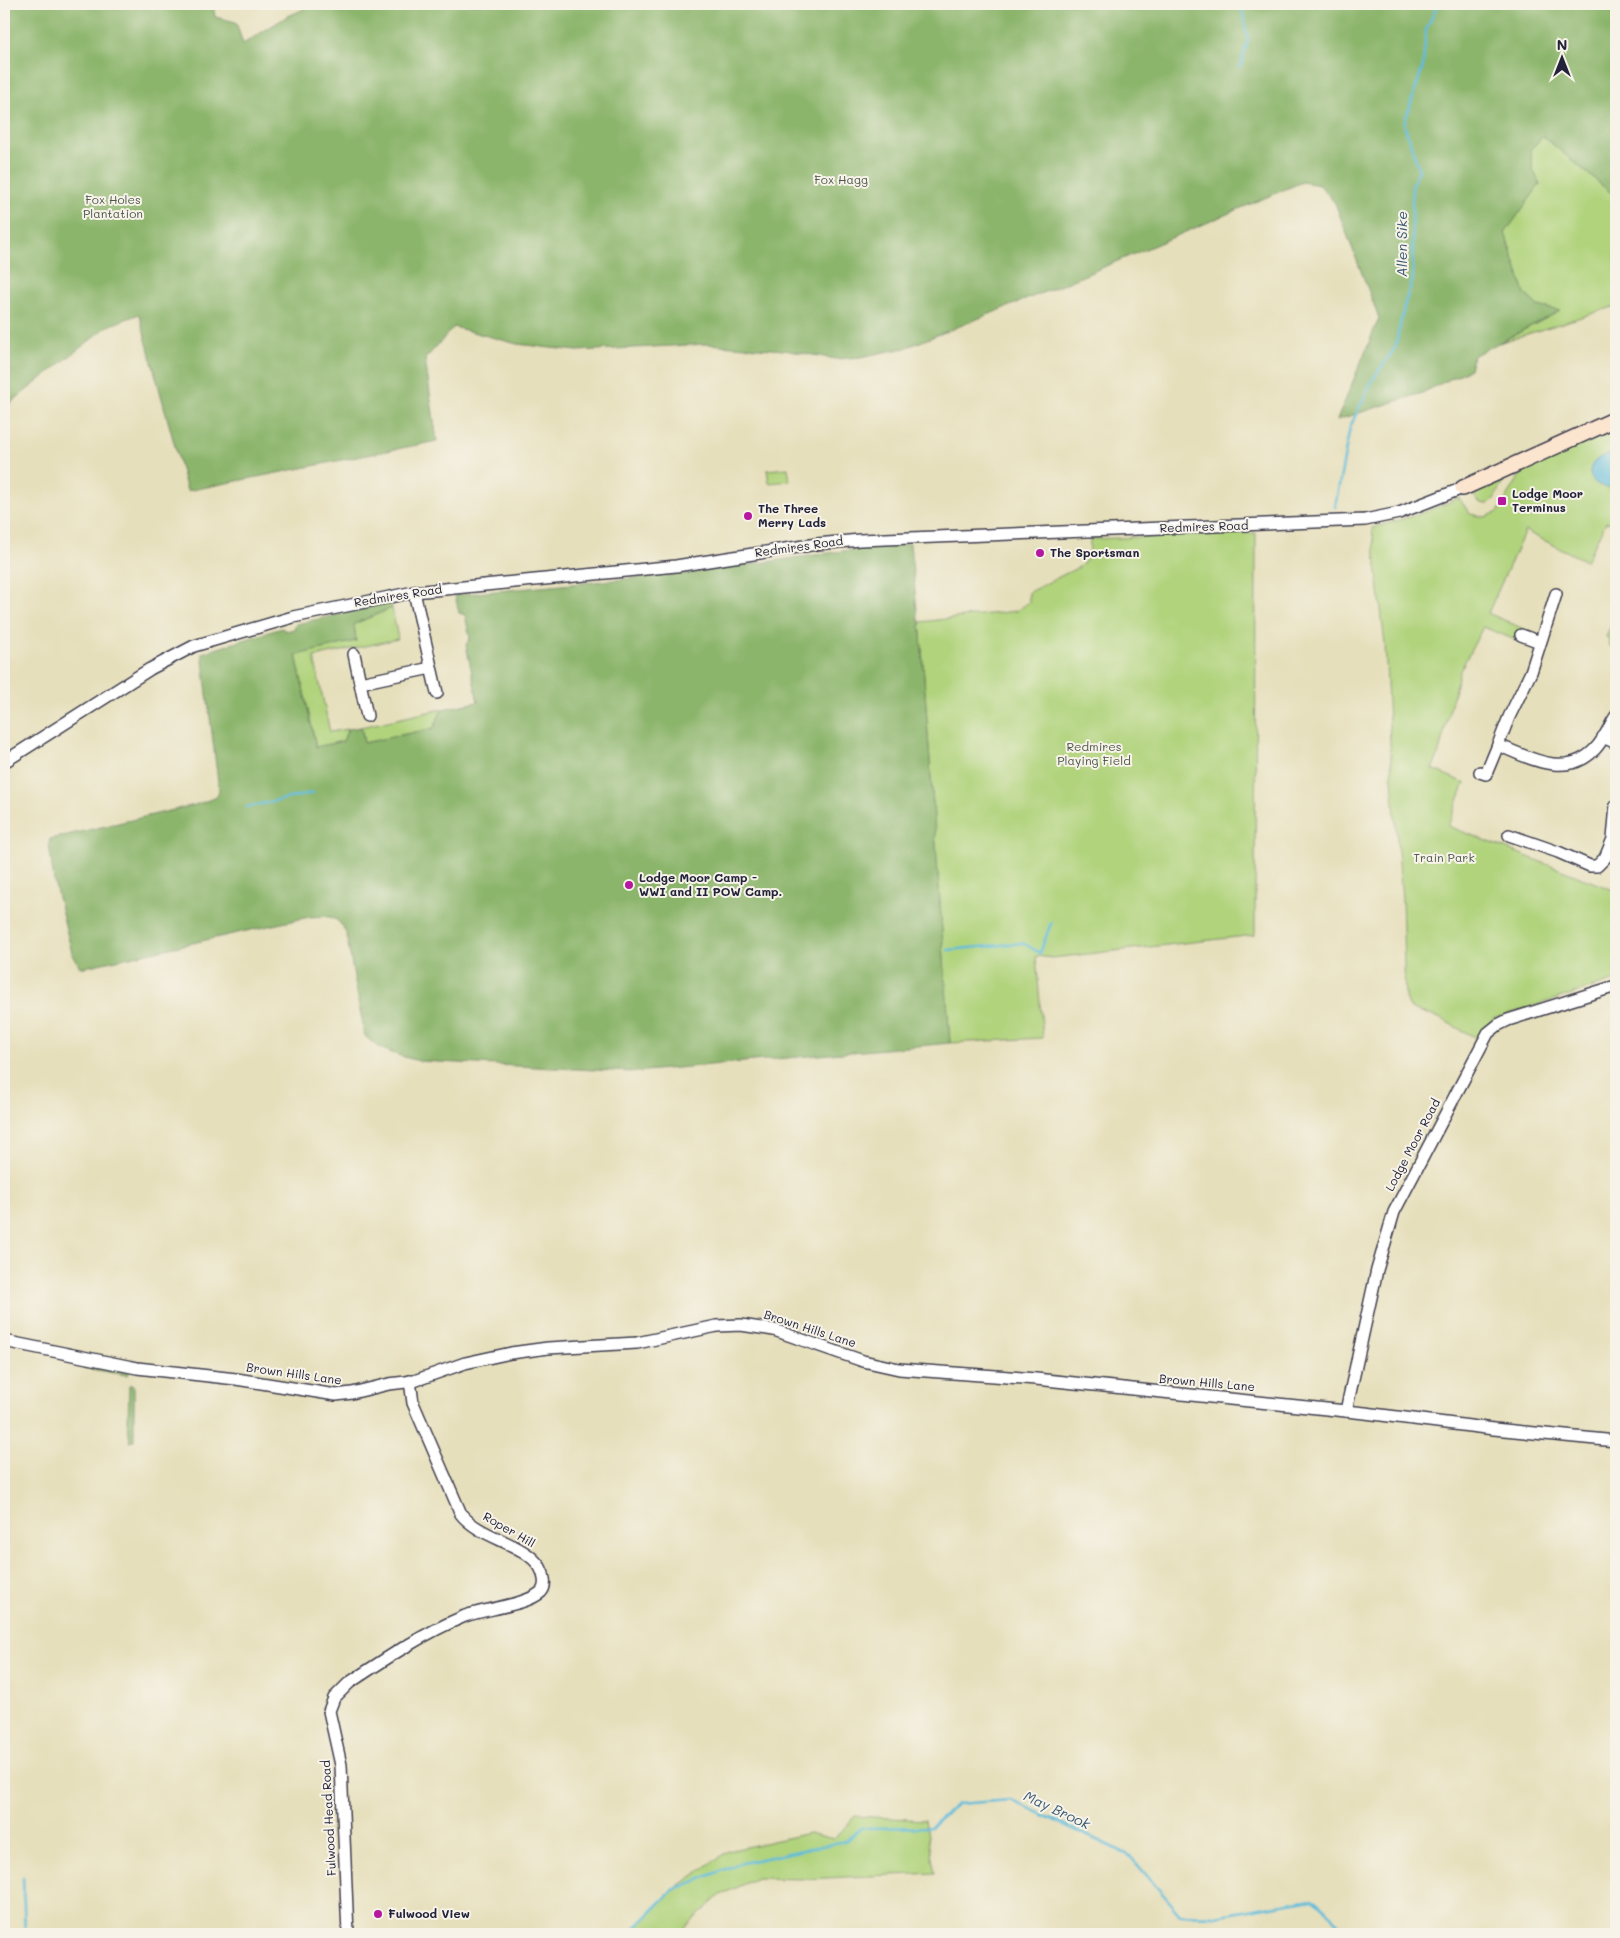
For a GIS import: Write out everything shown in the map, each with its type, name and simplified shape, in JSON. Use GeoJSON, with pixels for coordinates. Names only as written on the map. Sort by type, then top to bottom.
{"type":"FeatureCollection","features":[{"type":"Feature","properties":{"kind":"street","name":"Redmires Road"},"geometry":{"type":"LineString","coordinates":[[4,762],[150,669],[194,646],[294,617],[414,592],[676,566],[853,540],[1365,520],[1399,513],[1463,488],[1616,419]]}},
{"type":"Feature","properties":{"kind":"street"},"geometry":{"type":"LineString","coordinates":[[414,592],[437,693]]}},
{"type":"Feature","properties":{"kind":"street"},"geometry":{"type":"LineString","coordinates":[[1483,773],[1498,745],[1508,717],[1527,682],[1556,594]]}},
{"type":"Feature","properties":{"kind":"street"},"geometry":{"type":"LineString","coordinates":[[1521,635],[1540,642]]}},
{"type":"Feature","properties":{"kind":"street"},"geometry":{"type":"LineString","coordinates":[[354,654],[367,716]]}},
{"type":"Feature","properties":{"kind":"street"},"geometry":{"type":"LineString","coordinates":[[360,683],[431,668]]}},
{"type":"Feature","properties":{"kind":"street"},"geometry":{"type":"LineString","coordinates":[[1498,745],[1542,763],[1556,766],[1570,764],[1584,758],[1596,748],[1616,716]]}},
{"type":"Feature","properties":{"kind":"street"},"geometry":{"type":"LineString","coordinates":[[1603,737],[1616,743]]}},
{"type":"Feature","properties":{"kind":"street"},"geometry":{"type":"LineString","coordinates":[[1509,835],[1544,846],[1590,866],[1597,866],[1605,858],[1613,839],[1616,805]]}},
{"type":"Feature","properties":{"kind":"street","name":"Lodge Moor Road"},"geometry":{"type":"LineString","coordinates":[[1346,1411],[1372,1293],[1391,1220],[1416,1168],[1483,1042],[1492,1029],[1508,1020],[1616,986]]}},
{"type":"Feature","properties":{"kind":"street","name":"Brown Hills Lane"},"geometry":{"type":"LineString","coordinates":[[4,1341],[137,1368],[236,1379],[330,1394],[346,1394],[381,1385],[410,1381],[465,1363],[511,1353],[548,1348],[637,1343],[717,1326],[741,1325],[769,1329],[863,1361],[899,1369],[933,1373],[1022,1378],[1616,1441]]}},
{"type":"Feature","properties":{"kind":"street","name":"Roper Hill"},"geometry":{"type":"LineString","coordinates":[[331,1702],[349,1683],[436,1630],[471,1614],[532,1598],[544,1589],[544,1576],[534,1562],[521,1551],[473,1526],[461,1514],[413,1403],[410,1381]]}},
{"type":"Feature","properties":{"kind":"street","name":"Fulwood Head Road"},"geometry":{"type":"LineString","coordinates":[[331,1702],[330,1715],[341,1765],[348,1934]]}},
{"type":"Feature","properties":{"kind":"green space","name":"Fox Hagg"},"geometry":{"type":"Polygon","coordinates":[[[4,4],[213,4],[215,17],[236,22],[243,44],[286,17],[304,9],[303,4],[1616,4],[1616,197],[1543,136],[1530,150],[1533,170],[1540,184],[1505,233],[1525,294],[1538,306],[1560,311],[1473,356],[1470,369],[1422,393],[1337,420],[1379,318],[1335,203],[1320,185],[1302,182],[1057,287],[905,348],[860,357],[836,359],[784,350],[708,344],[577,351],[517,344],[454,327],[425,359],[437,441],[187,491],[139,314],[108,326],[4,408],[4,4]]]}},
{"type":"Feature","properties":{"kind":"green space"},"geometry":{"type":"Polygon","coordinates":[[[1543,136],[1616,197],[1616,306],[1499,343],[1560,311],[1538,306],[1525,294],[1505,233],[1540,184],[1533,170],[1530,150],[1543,136]]]}},
{"type":"Feature","properties":{"kind":"green space","name":"Train Park"},"geometry":{"type":"Polygon","coordinates":[[[1616,428],[1616,524],[1606,522],[1586,561],[1525,531],[1488,613],[1524,629],[1518,641],[1483,627],[1459,673],[1438,756],[1432,769],[1465,783],[1448,826],[1616,891],[1616,980],[1493,1019],[1478,1039],[1441,1019],[1410,1008],[1405,998],[1402,898],[1392,779],[1385,645],[1372,528],[1420,514],[1459,498],[1470,514],[1485,517],[1498,512],[1524,469],[1616,428]]]}},
{"type":"Feature","properties":{"kind":"green space"},"geometry":{"type":"Polygon","coordinates":[[[788,468],[790,481],[769,483],[767,470],[788,468]]]}},
{"type":"Feature","properties":{"kind":"green space"},"geometry":{"type":"Polygon","coordinates":[[[1503,476],[1505,478],[1494,499],[1488,504],[1482,503],[1477,499],[1474,495],[1477,489],[1503,476]]]}},
{"type":"Feature","properties":{"kind":"green space","name":"Redmires Playing Field"},"geometry":{"type":"Polygon","coordinates":[[[1256,533],[1255,935],[1052,958],[1036,956],[1043,1038],[950,1043],[920,622],[1016,611],[1029,602],[1029,592],[1083,564],[1089,554],[1090,539],[1256,533]]]}},
{"type":"Feature","properties":{"kind":"green space"},"geometry":{"type":"Polygon","coordinates":[[[910,544],[918,619],[920,622],[950,1043],[634,1072],[419,1061],[383,1049],[365,1036],[346,933],[335,919],[322,916],[309,917],[85,967],[80,967],[72,953],[54,881],[50,839],[195,805],[217,797],[219,790],[202,653],[282,628],[286,631],[294,629],[296,624],[391,603],[392,608],[354,624],[356,641],[296,655],[316,747],[343,741],[348,729],[361,727],[364,743],[434,728],[442,709],[478,702],[466,645],[470,638],[465,615],[459,613],[455,595],[690,573],[857,549],[910,544]]]}},
{"type":"Feature","properties":{"kind":"green space"},"geometry":{"type":"Polygon","coordinates":[[[392,608],[398,639],[314,657],[330,732],[348,729],[343,741],[316,747],[296,655],[356,641],[354,624],[392,608]]]}},
{"type":"Feature","properties":{"kind":"green space"},"geometry":{"type":"Polygon","coordinates":[[[1616,614],[1616,623],[1611,637],[1616,639],[1616,650],[1610,646],[1609,639],[1606,637],[1616,614]]]}},
{"type":"Feature","properties":{"kind":"green space"},"geometry":{"type":"Polygon","coordinates":[[[442,709],[434,728],[364,743],[361,727],[442,709]]]}},
{"type":"Feature","properties":{"kind":"green space"},"geometry":{"type":"Polygon","coordinates":[[[86,1363],[130,1372],[127,1375],[90,1369],[86,1363]]]}},
{"type":"Feature","properties":{"kind":"green space"},"geometry":{"type":"Polygon","coordinates":[[[129,1385],[133,1385],[134,1388],[134,1441],[130,1442],[128,1423],[129,1385]]]}},
{"type":"Feature","properties":{"kind":"green space"},"geometry":{"type":"Polygon","coordinates":[[[855,1816],[925,1820],[935,1873],[804,1879],[757,1878],[720,1895],[681,1931],[675,1934],[629,1934],[673,1890],[728,1851],[809,1833],[834,1839],[855,1816]]]}},
{"type":"Feature","properties":{"kind":"water"},"geometry":{"type":"Polygon","coordinates":[[[1616,453],[1616,488],[1604,487],[1596,483],[1591,478],[1592,465],[1597,459],[1605,455],[1616,453]]]}},
{"type":"Feature","properties":{"kind":"waterway"},"geometry":{"type":"LineString","coordinates":[[1240,67],[1248,40],[1241,4]]}},
{"type":"Feature","properties":{"kind":"waterway","name":"Allen Sike"},"geometry":{"type":"LineString","coordinates":[[1335,507],[1350,427],[1373,379],[1395,348],[1405,303],[1413,279],[1412,185],[1419,170],[1404,124],[1423,66],[1426,30],[1438,4]]}},
{"type":"Feature","properties":{"kind":"waterway"},"geometry":{"type":"LineString","coordinates":[[247,807],[313,793]]}},
{"type":"Feature","properties":{"kind":"waterway"},"geometry":{"type":"LineString","coordinates":[[948,950],[1023,943],[1040,953],[1051,923]]}},
{"type":"Feature","properties":{"kind":"waterway","name":"May Brook"},"geometry":{"type":"LineString","coordinates":[[629,1934],[673,1890],[738,1864],[845,1841],[862,1828],[931,1827],[957,1804],[1011,1800],[1129,1855],[1181,1915],[1215,1916],[1312,1899],[1328,1910],[1346,1934]]}},
{"type":"Feature","properties":{"kind":"waterway"},"geometry":{"type":"LineString","coordinates":[[23,1878],[25,1934]]}},
{"type":"Feature","properties":{"kind":"place","name":"Lodge Moor Terminus"},"geometry":{"type":"Point","coordinates":[1502,501]}},
{"type":"Feature","properties":{"kind":"place","name":"The Three Merry Lads"},"geometry":{"type":"Point","coordinates":[748,516]}},
{"type":"Feature","properties":{"kind":"place","name":"The Sportsman"},"geometry":{"type":"Point","coordinates":[1040,553]}},
{"type":"Feature","properties":{"kind":"place","name":"Lodge Moor Camp - WWI and II POW Camp."},"geometry":{"type":"Point","coordinates":[629,885]}},
{"type":"Feature","properties":{"kind":"place","name":"Fulwood View"},"geometry":{"type":"Point","coordinates":[378,1914]}},
{"type":"Feature","properties":{"kind":"park label","name":"Fox Holes Plantation"},"geometry":{"type":"Point","coordinates":[113,207]}}]}
